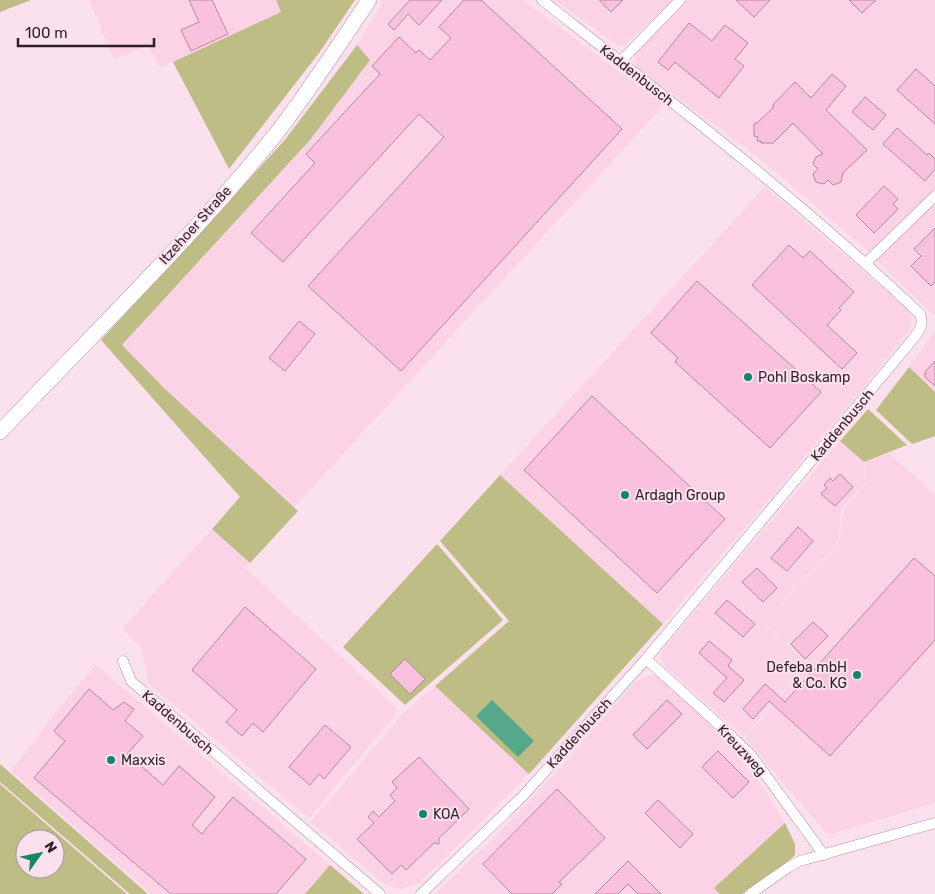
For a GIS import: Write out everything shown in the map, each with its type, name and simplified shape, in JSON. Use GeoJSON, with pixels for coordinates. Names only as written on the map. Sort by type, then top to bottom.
{"type":"FeatureCollection","features":[{"type":"Feature","properties":{"kind":"main road","name":"Itzehoer Straße"},"geometry":{"type":"LineString","coordinates":[[0,432],[176,248],[270,140],[324,68],[369,0]]}},
{"type":"Feature","properties":{"kind":"street","name":"Kaddenbusch"},"geometry":{"type":"LineString","coordinates":[[421,894],[523,796],[646,659],[785,495],[920,330],[922,320],[920,314],[866,263],[765,176],[542,0]]}},
{"type":"Feature","properties":{"kind":"street"},"geometry":{"type":"LineString","coordinates":[[621,61],[680,0]]}},
{"type":"Feature","properties":{"kind":"street"},"geometry":{"type":"LineString","coordinates":[[866,263],[935,196]]}},
{"type":"Feature","properties":{"kind":"street","name":"Kreuzweg"},"geometry":{"type":"LineString","coordinates":[[646,659],[751,755],[824,855]]}},
{"type":"Feature","properties":{"kind":"street","name":"Kaddenbusch"},"geometry":{"type":"LineString","coordinates":[[123,661],[131,681],[380,894]]}},
{"type":"Feature","properties":{"kind":"street"},"geometry":{"type":"LineString","coordinates":[[750,894],[800,861],[935,823]]}},
{"type":"Feature","properties":{"kind":"shaded area"},"geometry":{"type":"Polygon","coordinates":[[[0,0],[31,0],[0,12],[0,0]]]}},
{"type":"Feature","properties":{"kind":"shaded area"},"geometry":{"type":"Polygon","coordinates":[[[89,0],[276,0],[281,12],[160,68],[148,46],[114,59],[89,0]]]}},
{"type":"Feature","properties":{"kind":"shaded area"},"geometry":{"type":"Polygon","coordinates":[[[276,0],[355,0],[319,53],[229,169],[173,62],[281,12],[276,0]]]}},
{"type":"Feature","properties":{"kind":"shaded area"},"geometry":{"type":"Polygon","coordinates":[[[384,0],[523,0],[664,105],[294,507],[164,388],[122,346],[310,140],[370,60],[357,45],[384,0]]]}},
{"type":"Feature","properties":{"kind":"shaded area"},"geometry":{"type":"Polygon","coordinates":[[[555,0],[672,0],[624,46],[617,45],[555,0]]]}},
{"type":"Feature","properties":{"kind":"shaded area"},"geometry":{"type":"Polygon","coordinates":[[[687,0],[935,0],[935,190],[870,253],[763,161],[637,67],[635,61],[636,51],[687,0]]]}},
{"type":"Feature","properties":{"kind":"shaded area"},"geometry":{"type":"Polygon","coordinates":[[[357,45],[370,60],[310,140],[122,345],[164,388],[298,511],[250,563],[212,529],[240,497],[101,340],[284,141],[357,45]]]}},
{"type":"Feature","properties":{"kind":"shaded area"},"geometry":{"type":"Polygon","coordinates":[[[765,187],[905,307],[911,315],[911,328],[857,395],[663,624],[500,475],[765,187]]]}},
{"type":"Feature","properties":{"kind":"shaded area"},"geometry":{"type":"Polygon","coordinates":[[[935,204],[935,316],[876,260],[935,204]]]}},
{"type":"Feature","properties":{"kind":"shaded area"},"geometry":{"type":"Polygon","coordinates":[[[935,331],[935,392],[909,367],[935,331]]]}},
{"type":"Feature","properties":{"kind":"shaded area"},"geometry":{"type":"Polygon","coordinates":[[[909,367],[935,392],[935,436],[912,444],[876,410],[909,367]]]}},
{"type":"Feature","properties":{"kind":"shaded area"},"geometry":{"type":"Polygon","coordinates":[[[868,409],[907,445],[864,462],[840,441],[868,409]]]}},
{"type":"Feature","properties":{"kind":"shaded area"},"geometry":{"type":"Polygon","coordinates":[[[840,441],[864,462],[864,485],[842,509],[837,544],[797,584],[764,624],[807,663],[744,737],[667,668],[661,659],[663,649],[840,441]]]}},
{"type":"Feature","properties":{"kind":"shaded area"},"geometry":{"type":"Polygon","coordinates":[[[889,453],[935,495],[935,803],[828,835],[745,738],[809,663],[765,624],[797,586],[838,545],[844,509],[865,485],[865,462],[889,453]]]}},
{"type":"Feature","properties":{"kind":"shaded area"},"geometry":{"type":"Polygon","coordinates":[[[500,475],[663,624],[529,774],[435,686],[509,621],[440,541],[500,475]]]}},
{"type":"Feature","properties":{"kind":"shaded area"},"geometry":{"type":"Polygon","coordinates":[[[212,529],[250,563],[245,568],[399,710],[309,818],[149,684],[141,647],[122,629],[212,529]]]}},
{"type":"Feature","properties":{"kind":"shaded area"},"geometry":{"type":"Polygon","coordinates":[[[437,544],[503,620],[405,705],[343,647],[437,544]]]}},
{"type":"Feature","properties":{"kind":"shaded area"},"geometry":{"type":"Polygon","coordinates":[[[96,665],[330,865],[305,894],[151,894],[11,771],[68,697],[96,665]]]}},
{"type":"Feature","properties":{"kind":"shaded area"},"geometry":{"type":"Polygon","coordinates":[[[648,675],[655,675],[706,719],[763,787],[785,823],[714,888],[720,894],[435,894],[496,836],[551,778],[635,682],[648,675]]]}},
{"type":"Feature","properties":{"kind":"shaded area"},"geometry":{"type":"Polygon","coordinates":[[[435,686],[529,774],[418,884],[401,889],[386,885],[311,822],[404,712],[435,686]]]}},
{"type":"Feature","properties":{"kind":"shaded area"},"geometry":{"type":"Polygon","coordinates":[[[492,700],[534,741],[518,757],[476,716],[492,700]]]}},
{"type":"Feature","properties":{"kind":"shaded area"},"geometry":{"type":"Polygon","coordinates":[[[0,764],[148,894],[130,894],[65,838],[65,829],[55,829],[0,782],[0,764]]]}},
{"type":"Feature","properties":{"kind":"shaded area"},"geometry":{"type":"Polygon","coordinates":[[[0,784],[52,829],[15,829],[15,879],[65,879],[65,840],[127,894],[0,894],[0,784]]]}},
{"type":"Feature","properties":{"kind":"shaded area"},"geometry":{"type":"Polygon","coordinates":[[[785,823],[795,844],[795,855],[742,894],[720,894],[714,888],[785,823]]]}},
{"type":"Feature","properties":{"kind":"shaded area"},"geometry":{"type":"Polygon","coordinates":[[[330,865],[364,894],[305,894],[330,865]]]}},
{"type":"Feature","properties":{"kind":"building"},"geometry":{"type":"Polygon","coordinates":[[[189,0],[212,0],[228,34],[191,51],[181,30],[199,22],[189,0]]]}},
{"type":"Feature","properties":{"kind":"building"},"geometry":{"type":"Polygon","coordinates":[[[410,0],[442,0],[419,25],[408,14],[394,30],[388,24],[410,0]]]}},
{"type":"Feature","properties":{"kind":"building"},"geometry":{"type":"Polygon","coordinates":[[[464,0],[481,0],[622,129],[401,371],[308,286],[444,137],[419,114],[283,262],[251,233],[315,163],[306,154],[380,74],[372,66],[399,37],[416,53],[419,50],[430,60],[451,38],[439,27],[464,0]]]}},
{"type":"Feature","properties":{"kind":"building"},"geometry":{"type":"Polygon","coordinates":[[[599,0],[623,0],[611,12],[599,0]]]}},
{"type":"Feature","properties":{"kind":"building"},"geometry":{"type":"Polygon","coordinates":[[[736,0],[770,0],[754,17],[736,0]]]}},
{"type":"Feature","properties":{"kind":"building"},"geometry":{"type":"Polygon","coordinates":[[[849,0],[876,0],[862,13],[849,0]]]}},
{"type":"Feature","properties":{"kind":"building"},"geometry":{"type":"Polygon","coordinates":[[[689,23],[712,41],[725,25],[748,43],[735,59],[744,66],[719,98],[675,62],[668,70],[658,62],[689,23]]]}},
{"type":"Feature","properties":{"kind":"building"},"geometry":{"type":"Polygon","coordinates":[[[916,69],[935,86],[935,124],[897,90],[916,69]]]}},
{"type":"Feature","properties":{"kind":"building"},"geometry":{"type":"Polygon","coordinates":[[[832,74],[846,86],[826,110],[867,150],[843,173],[841,182],[833,185],[828,180],[824,184],[816,182],[813,174],[818,169],[813,164],[816,157],[823,154],[793,123],[773,143],[761,143],[761,141],[757,141],[758,137],[754,136],[754,124],[773,108],[773,105],[795,82],[811,98],[832,74]]]}},
{"type":"Feature","properties":{"kind":"building"},"geometry":{"type":"Polygon","coordinates":[[[865,97],[886,115],[873,130],[852,112],[865,97]]]}},
{"type":"Feature","properties":{"kind":"building"},"geometry":{"type":"Polygon","coordinates":[[[897,128],[927,155],[929,153],[935,159],[935,169],[925,181],[883,144],[897,128]]]}},
{"type":"Feature","properties":{"kind":"building"},"geometry":{"type":"Polygon","coordinates":[[[884,186],[898,199],[893,204],[898,209],[874,233],[856,215],[884,186]]]}},
{"type":"Feature","properties":{"kind":"building"},"geometry":{"type":"Polygon","coordinates":[[[935,228],[935,282],[931,286],[911,266],[921,256],[914,249],[935,228]]]}},
{"type":"Feature","properties":{"kind":"building"},"geometry":{"type":"Polygon","coordinates":[[[789,245],[803,258],[810,251],[854,292],[827,325],[857,353],[842,369],[752,285],[789,245]]]}},
{"type":"Feature","properties":{"kind":"building","name":"Pohl Boskamp"},"geometry":{"type":"Polygon","coordinates":[[[697,281],[821,392],[770,448],[675,362],[678,358],[651,333],[697,281]]]}},
{"type":"Feature","properties":{"kind":"building"},"geometry":{"type":"Polygon","coordinates":[[[299,321],[315,334],[285,371],[269,358],[299,321]]]}},
{"type":"Feature","properties":{"kind":"building"},"geometry":{"type":"Polygon","coordinates":[[[935,361],[935,386],[925,377],[925,372],[935,361]]]}},
{"type":"Feature","properties":{"kind":"building","name":"Ardagh Group"},"geometry":{"type":"Polygon","coordinates":[[[592,396],[725,519],[657,593],[524,470],[592,396]]]}},
{"type":"Feature","properties":{"kind":"building"},"geometry":{"type":"Polygon","coordinates":[[[840,474],[853,487],[835,506],[821,494],[827,488],[824,485],[830,478],[833,481],[840,474]]]}},
{"type":"Feature","properties":{"kind":"building"},"geometry":{"type":"Polygon","coordinates":[[[798,527],[813,541],[787,571],[771,558],[798,527]]]}},
{"type":"Feature","properties":{"kind":"building","name":"Defeba mbH & Co. KG"},"geometry":{"type":"Polygon","coordinates":[[[914,558],[935,576],[935,640],[830,756],[769,701],[753,719],[743,709],[765,684],[785,702],[914,558]]]}},
{"type":"Feature","properties":{"kind":"building"},"geometry":{"type":"Polygon","coordinates":[[[757,568],[777,588],[763,602],[742,582],[757,568]]]}},
{"type":"Feature","properties":{"kind":"building"},"geometry":{"type":"Polygon","coordinates":[[[727,600],[755,624],[743,637],[715,613],[727,600]]]}},
{"type":"Feature","properties":{"kind":"building"},"geometry":{"type":"Polygon","coordinates":[[[245,607],[316,669],[263,732],[253,723],[242,736],[226,722],[237,710],[192,670],[245,607]]]}},
{"type":"Feature","properties":{"kind":"building"},"geometry":{"type":"Polygon","coordinates":[[[813,622],[828,636],[805,659],[791,644],[813,622]]]}},
{"type":"Feature","properties":{"kind":"building"},"geometry":{"type":"Polygon","coordinates":[[[709,641],[732,660],[728,666],[744,680],[724,702],[713,693],[727,678],[699,653],[709,641]]]}},
{"type":"Feature","properties":{"kind":"building"},"geometry":{"type":"Polygon","coordinates":[[[405,659],[425,679],[410,694],[390,674],[405,659]]]}},
{"type":"Feature","properties":{"kind":"building"},"geometry":{"type":"Polygon","coordinates":[[[89,689],[113,710],[124,702],[134,709],[125,721],[143,736],[127,754],[163,785],[179,766],[215,797],[192,825],[202,834],[233,797],[306,859],[276,894],[171,894],[34,778],[65,741],[54,731],[89,689]]]}},
{"type":"Feature","properties":{"kind":"building"},"geometry":{"type":"Polygon","coordinates":[[[667,700],[682,714],[647,749],[633,735],[667,700]]]}},
{"type":"Feature","properties":{"kind":"building"},"geometry":{"type":"Polygon","coordinates":[[[325,725],[351,747],[324,779],[319,774],[310,785],[289,767],[325,725]]]}},
{"type":"Feature","properties":{"kind":"building"},"geometry":{"type":"Polygon","coordinates":[[[718,751],[749,782],[733,798],[702,767],[718,751]]]}},
{"type":"Feature","properties":{"kind":"building","name":"KOA"},"geometry":{"type":"Polygon","coordinates":[[[419,757],[469,809],[439,838],[439,844],[434,843],[406,870],[401,865],[392,874],[357,839],[374,823],[368,817],[373,811],[379,817],[395,801],[390,795],[397,788],[392,782],[419,757]]]}},
{"type":"Feature","properties":{"kind":"building"},"geometry":{"type":"Polygon","coordinates":[[[557,789],[605,838],[559,882],[562,884],[552,894],[512,894],[483,864],[557,789]]]}},
{"type":"Feature","properties":{"kind":"building"},"geometry":{"type":"Polygon","coordinates":[[[658,800],[693,834],[680,848],[645,813],[658,800]]]}},
{"type":"Feature","properties":{"kind":"building"},"geometry":{"type":"Polygon","coordinates":[[[628,861],[661,894],[638,894],[628,884],[618,894],[595,894],[628,861]]]}},
{"type":"Feature","properties":{"kind":"place","name":"Pohl Boskamp"},"geometry":{"type":"Point","coordinates":[748,377]}},
{"type":"Feature","properties":{"kind":"place","name":"Ardagh Group"},"geometry":{"type":"Point","coordinates":[625,495]}},
{"type":"Feature","properties":{"kind":"place","name":"Defeba mbH & Co. KG"},"geometry":{"type":"Point","coordinates":[857,675]}},
{"type":"Feature","properties":{"kind":"place","name":"Maxxis"},"geometry":{"type":"Point","coordinates":[111,760]}},
{"type":"Feature","properties":{"kind":"place","name":"KOA"},"geometry":{"type":"Point","coordinates":[423,814]}}]}
